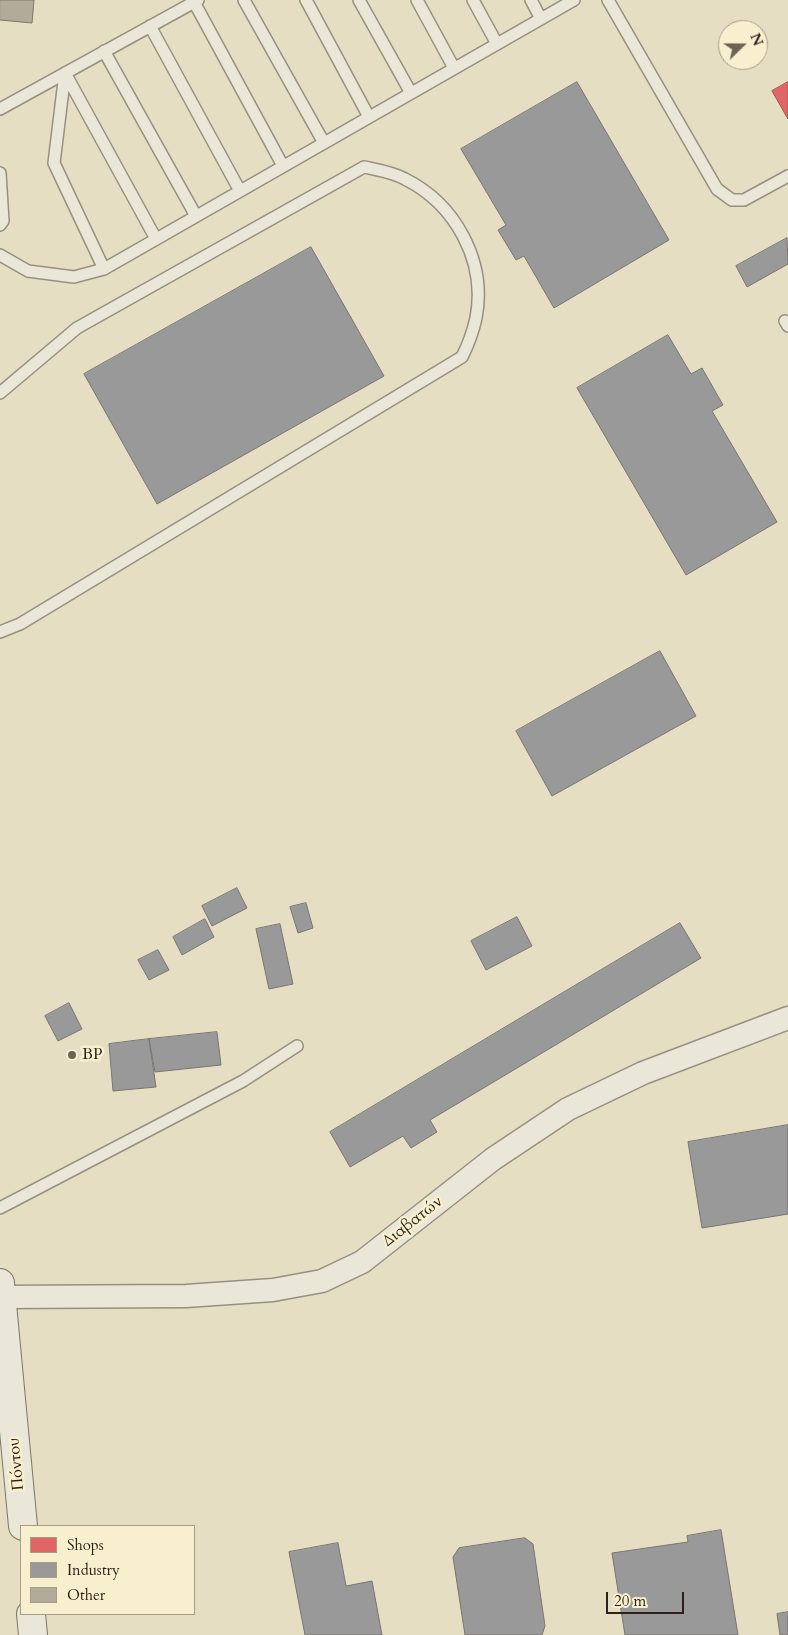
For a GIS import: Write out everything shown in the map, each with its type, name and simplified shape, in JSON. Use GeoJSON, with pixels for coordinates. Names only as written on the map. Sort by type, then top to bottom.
{"type":"FeatureCollection","features":[{"type":"Feature","properties":{"kind":"street","name":"Διαβατών"},"geometry":{"type":"LineString","coordinates":[[1,1290],[186,1296],[273,1290],[322,1281],[362,1262],[493,1159],[568,1109],[643,1073],[788,1018]]}},
{"type":"Feature","properties":{"kind":"street","name":"Πόντου"},"geometry":{"type":"LineString","coordinates":[[1,1290],[23,1525]]}},
{"type":"Feature","properties":{"kind":"street"},"geometry":{"type":"LineString","coordinates":[[31,1615],[33,1635]]}},
{"type":"Feature","properties":{"kind":"lane"},"geometry":{"type":"LineString","coordinates":[[244,0],[324,143]]}},
{"type":"Feature","properties":{"kind":"lane"},"geometry":{"type":"LineString","coordinates":[[306,0],[369,117]]}},
{"type":"Feature","properties":{"kind":"lane"},"geometry":{"type":"LineString","coordinates":[[358,0],[411,93]]}},
{"type":"Feature","properties":{"kind":"lane"},"geometry":{"type":"LineString","coordinates":[[417,0],[454,68]]}},
{"type":"Feature","properties":{"kind":"lane"},"geometry":{"type":"LineString","coordinates":[[473,0],[497,44]]}},
{"type":"Feature","properties":{"kind":"lane"},"geometry":{"type":"LineString","coordinates":[[531,0],[541,19]]}},
{"type":"Feature","properties":{"kind":"lane"},"geometry":{"type":"LineString","coordinates":[[0,255],[28,271],[74,277],[104,269],[574,0]]}},
{"type":"Feature","properties":{"kind":"lane"},"geometry":{"type":"LineString","coordinates":[[608,0],[717,189],[732,200],[744,200],[788,176]]}},
{"type":"Feature","properties":{"kind":"lane"},"geometry":{"type":"LineString","coordinates":[[0,109],[196,1],[283,166]]}},
{"type":"Feature","properties":{"kind":"lane"},"geometry":{"type":"LineString","coordinates":[[150,26],[240,191]]}},
{"type":"Feature","properties":{"kind":"lane"},"geometry":{"type":"LineString","coordinates":[[104,51],[196,216]]}},
{"type":"Feature","properties":{"kind":"lane"},"geometry":{"type":"LineString","coordinates":[[65,73],[156,239]]}},
{"type":"Feature","properties":{"kind":"lane"},"geometry":{"type":"LineString","coordinates":[[65,73],[54,163],[104,269]]}},
{"type":"Feature","properties":{"kind":"lane"},"geometry":{"type":"LineString","coordinates":[[0,393],[77,328],[364,167],[404,178],[422,188],[438,201],[459,228],[471,254],[476,274],[478,296],[476,317],[462,357],[20,624],[0,632]]}},
{"type":"Feature","properties":{"kind":"lane"},"geometry":{"type":"LineString","coordinates":[[0,173],[3,221],[0,225]]}},
{"type":"Feature","properties":{"kind":"lane"},"geometry":{"type":"LineString","coordinates":[[0,1208],[243,1081],[297,1046]]}},
{"type":"Feature","properties":{"kind":"building: Shops"},"geometry":{"type":"Polygon","coordinates":[[[788,82],[788,119],[772,91],[788,82]]]}},
{"type":"Feature","properties":{"kind":"building: Industry"},"geometry":{"type":"Polygon","coordinates":[[[577,82],[669,240],[554,308],[524,256],[516,260],[498,230],[506,225],[461,149],[577,82]]]}},
{"type":"Feature","properties":{"kind":"building: Industry"},"geometry":{"type":"Polygon","coordinates":[[[787,238],[788,264],[747,287],[736,266],[787,238]]]}},
{"type":"Feature","properties":{"kind":"building: Industry"},"geometry":{"type":"Polygon","coordinates":[[[311,247],[384,376],[157,504],[84,374],[311,247]]]}},
{"type":"Feature","properties":{"kind":"building: Industry"},"geometry":{"type":"Polygon","coordinates":[[[668,335],[691,374],[702,368],[723,405],[712,411],[777,522],[686,575],[577,388],[668,335]]]}},
{"type":"Feature","properties":{"kind":"building: Industry"},"geometry":{"type":"Polygon","coordinates":[[[660,651],[696,716],[552,796],[516,731],[660,651]]]}},
{"type":"Feature","properties":{"kind":"building: Industry"},"geometry":{"type":"Polygon","coordinates":[[[237,888],[247,908],[212,926],[202,906],[237,888]]]}},
{"type":"Feature","properties":{"kind":"building: Industry"},"geometry":{"type":"Polygon","coordinates":[[[306,903],[313,928],[298,933],[290,907],[306,903]]]}},
{"type":"Feature","properties":{"kind":"building: Industry"},"geometry":{"type":"Polygon","coordinates":[[[517,917],[532,946],[486,970],[471,941],[517,917]]]}},
{"type":"Feature","properties":{"kind":"building: Industry"},"geometry":{"type":"Polygon","coordinates":[[[205,919],[214,937],[182,955],[173,937],[205,919]]]}},
{"type":"Feature","properties":{"kind":"building: Industry"},"geometry":{"type":"Polygon","coordinates":[[[680,923],[701,958],[430,1120],[437,1132],[411,1148],[403,1136],[350,1167],[330,1132],[680,923]]]}},
{"type":"Feature","properties":{"kind":"building: Industry"},"geometry":{"type":"Polygon","coordinates":[[[280,924],[293,984],[269,989],[256,929],[280,924]]]}},
{"type":"Feature","properties":{"kind":"building: Industry"},"geometry":{"type":"Polygon","coordinates":[[[158,950],[169,970],[149,980],[138,960],[158,950]]]}},
{"type":"Feature","properties":{"kind":"building: Industry"},"geometry":{"type":"Polygon","coordinates":[[[69,1003],[82,1029],[58,1041],[45,1016],[69,1003]]]}},
{"type":"Feature","properties":{"kind":"building: Industry"},"geometry":{"type":"Polygon","coordinates":[[[217,1032],[221,1065],[155,1072],[149,1039],[217,1032]]]}},
{"type":"Feature","properties":{"kind":"building: Industry"},"geometry":{"type":"Polygon","coordinates":[[[149,1039],[156,1087],[113,1091],[109,1044],[149,1039]]]}},
{"type":"Feature","properties":{"kind":"building: Industry"},"geometry":{"type":"Polygon","coordinates":[[[788,1125],[788,1214],[702,1228],[688,1142],[788,1125]]]}},
{"type":"Feature","properties":{"kind":"building: Industry"},"geometry":{"type":"Polygon","coordinates":[[[721,1530],[738,1635],[625,1635],[612,1553],[688,1542],[687,1536],[721,1530]]]}},
{"type":"Feature","properties":{"kind":"building: Industry"},"geometry":{"type":"Polygon","coordinates":[[[525,1538],[533,1544],[545,1626],[542,1635],[465,1635],[453,1557],[459,1548],[525,1538]]]}},
{"type":"Feature","properties":{"kind":"building: Industry"},"geometry":{"type":"Polygon","coordinates":[[[338,1543],[346,1586],[372,1581],[382,1635],[305,1635],[289,1552],[338,1543]]]}},
{"type":"Feature","properties":{"kind":"building: Industry"},"geometry":{"type":"Polygon","coordinates":[[[788,1612],[788,1635],[780,1635],[777,1614],[788,1612]]]}},
{"type":"Feature","properties":{"kind":"building: Other"},"geometry":{"type":"Polygon","coordinates":[[[0,0],[34,0],[32,23],[0,20],[0,0]]]}},
{"type":"Feature","properties":{"kind":"place","name":"BP"},"geometry":{"type":"Point","coordinates":[72,1055]}}]}
